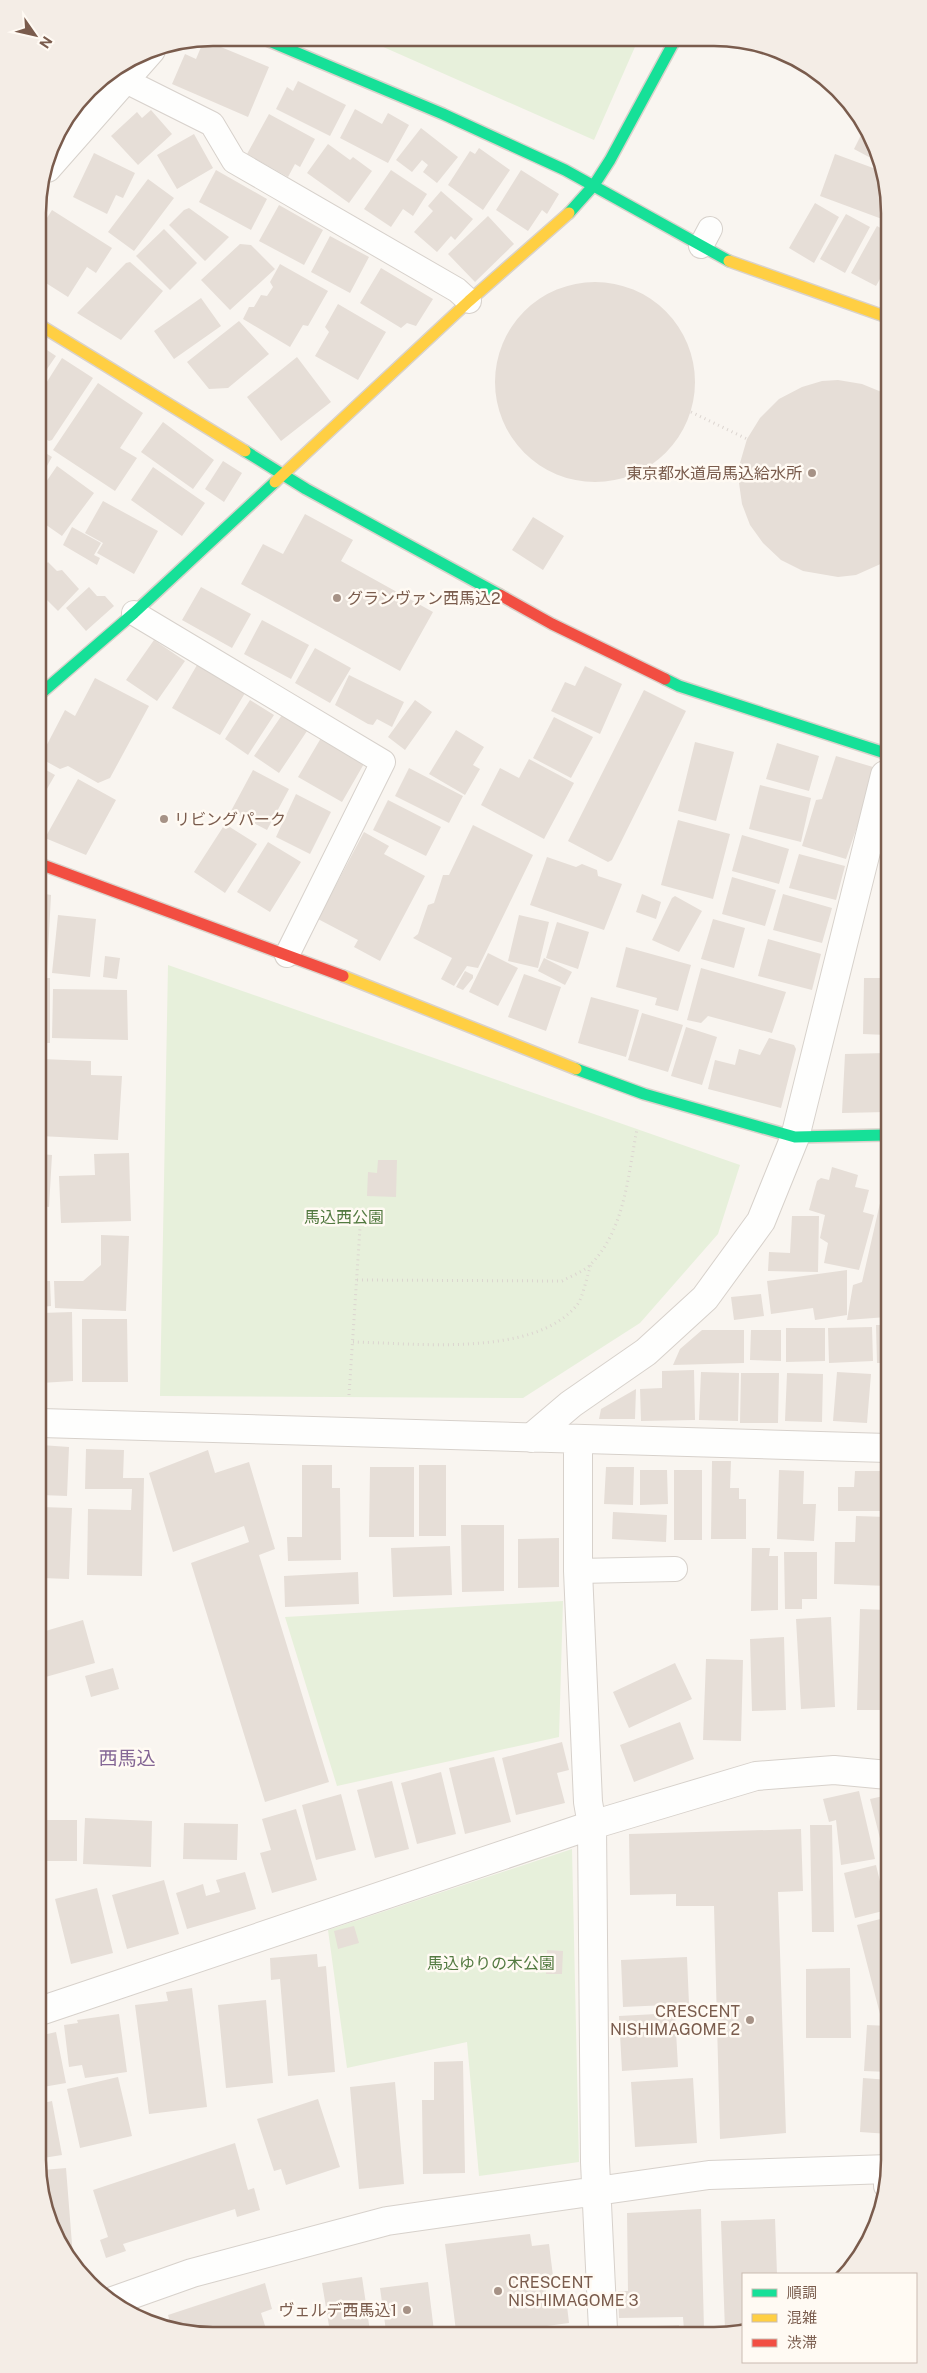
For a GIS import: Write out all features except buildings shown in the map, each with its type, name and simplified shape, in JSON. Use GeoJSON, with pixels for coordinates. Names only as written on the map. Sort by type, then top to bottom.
{"type":"FeatureCollection","features":[{"type":"Feature","properties":{"kind":"street"},"geometry":{"type":"LineString","coordinates":[[47,688],[134,613],[469,301],[573,209],[594,185],[610,160],[672,46]]}},
{"type":"Feature","properties":{"kind":"street"},"geometry":{"type":"LineString","coordinates":[[283,47],[443,114],[706,238],[721,258],[881,315]]}},
{"type":"Feature","properties":{"kind":"street"},"geometry":{"type":"LineString","coordinates":[[56,158],[141,62]]}},
{"type":"Feature","properties":{"kind":"street"},"geometry":{"type":"LineString","coordinates":[[47,329],[306,489],[552,624],[678,686],[881,752]]}},
{"type":"Feature","properties":{"kind":"street"},"geometry":{"type":"LineString","coordinates":[[531,1438],[572,1404],[646,1352],[705,1298],[761,1221],[795,1137],[881,792]]}},
{"type":"Feature","properties":{"kind":"street"},"geometry":{"type":"LineString","coordinates":[[47,866],[287,955],[536,1054],[644,1094],[795,1137],[881,1135]]}},
{"type":"Feature","properties":{"kind":"street"},"geometry":{"type":"LineString","coordinates":[[46,1423],[880,1448]]}},
{"type":"Feature","properties":{"kind":"street"},"geometry":{"type":"LineString","coordinates":[[578,1440],[578,1571],[588,1802],[592,1826],[590,1854],[596,2191],[603,2327]]}},
{"type":"Feature","properties":{"kind":"street"},"geometry":{"type":"LineString","coordinates":[[46,2009],[592,1826],[756,1776],[834,1770],[880,1774]]}},
{"type":"Feature","properties":{"kind":"street"},"geometry":{"type":"LineString","coordinates":[[120,2299],[192,2273],[387,2222],[709,2175],[880,2174]]}},
{"type":"Feature","properties":{"kind":"lane"},"geometry":{"type":"LineString","coordinates":[[126,81],[212,124],[234,161],[457,290],[469,301]]}},
{"type":"Feature","properties":{"kind":"lane"},"geometry":{"type":"LineString","coordinates":[[134,613],[383,762],[287,955]]}},
{"type":"Feature","properties":{"kind":"lane"},"geometry":{"type":"LineString","coordinates":[[578,1571],[675,1569]]}},
{"type":"Feature","properties":{"kind":"path"},"geometry":{"type":"LineString","coordinates":[[691,412],[747,439]]}},
{"type":"Feature","properties":{"kind":"path"},"geometry":{"type":"LineString","coordinates":[[353,1342],[479,1344],[526,1337],[551,1326],[578,1305],[591,1265],[606,1245],[619,1221],[644,1094]]}},
{"type":"Feature","properties":{"kind":"path"},"geometry":{"type":"LineString","coordinates":[[349,1395],[361,1213]]}},
{"type":"Feature","properties":{"kind":"path"},"geometry":{"type":"LineString","coordinates":[[357,1280],[562,1281],[591,1265]]}},
{"type":"Feature","properties":{"kind":"green space"},"geometry":{"type":"Polygon","coordinates":[[[635,46],[594,140],[383,47],[635,46]]]}},
{"type":"Feature","properties":{"kind":"green space","name":"馬込西公園"},"geometry":{"type":"Polygon","coordinates":[[[168,965],[740,1165],[718,1234],[640,1323],[523,1398],[160,1396],[168,965]]]}},
{"type":"Feature","properties":{"kind":"green space"},"geometry":{"type":"Polygon","coordinates":[[[563,1601],[559,1737],[337,1786],[285,1617],[563,1601]]]}},
{"type":"Feature","properties":{"kind":"green space","name":"馬込ゆりの木公園"},"geometry":{"type":"Polygon","coordinates":[[[572,1849],[579,2162],[479,2176],[467,2042],[347,2068],[328,1930],[572,1849]]]}},
{"type":"Feature","properties":{"kind":"traffic: fast"},"geometry":{"type":"LineString","coordinates":[[569,213],[594,185],[610,160],[672,46]]}},
{"type":"Feature","properties":{"kind":"traffic: fast"},"geometry":{"type":"LineString","coordinates":[[283,47],[443,114],[565,170],[729,261]]}},
{"type":"Feature","properties":{"kind":"traffic: fast"},"geometry":{"type":"LineString","coordinates":[[245,451],[306,489],[500,595]]}},
{"type":"Feature","properties":{"kind":"traffic: fast"},"geometry":{"type":"LineString","coordinates":[[47,688],[134,613],[275,482]]}},
{"type":"Feature","properties":{"kind":"traffic: fast"},"geometry":{"type":"LineString","coordinates":[[665,679],[679,686],[881,752]]}},
{"type":"Feature","properties":{"kind":"traffic: fast"},"geometry":{"type":"LineString","coordinates":[[576,1069],[644,1094],[795,1137],[881,1135]]}},
{"type":"Feature","properties":{"kind":"traffic: slow"},"geometry":{"type":"LineString","coordinates":[[275,482],[469,301],[569,213]]}},
{"type":"Feature","properties":{"kind":"traffic: slow"},"geometry":{"type":"LineString","coordinates":[[729,261],[881,315]]}},
{"type":"Feature","properties":{"kind":"traffic: slow"},"geometry":{"type":"LineString","coordinates":[[47,329],[245,451]]}},
{"type":"Feature","properties":{"kind":"traffic: slow"},"geometry":{"type":"LineString","coordinates":[[343,976],[576,1069]]}},
{"type":"Feature","properties":{"kind":"traffic: jam"},"geometry":{"type":"LineString","coordinates":[[500,595],[552,624],[665,679]]}},
{"type":"Feature","properties":{"kind":"traffic: jam"},"geometry":{"type":"LineString","coordinates":[[47,866],[343,976]]}},
{"type":"Feature","properties":{"kind":"place","name":"東京都水道局馬込給水所"},"geometry":{"type":"Point","coordinates":[812,473]}},
{"type":"Feature","properties":{"kind":"place","name":"グランヴァン西馬込2"},"geometry":{"type":"Point","coordinates":[337,598]}},
{"type":"Feature","properties":{"kind":"place","name":"リビングパーク"},"geometry":{"type":"Point","coordinates":[164,819]}},
{"type":"Feature","properties":{"kind":"place","name":"CRESCENT NISHIMAGOME 2"},"geometry":{"type":"Point","coordinates":[750,2020]}},
{"type":"Feature","properties":{"kind":"place","name":"CRESCENT NISHIMAGOME 3"},"geometry":{"type":"Point","coordinates":[498,2291]}},
{"type":"Feature","properties":{"kind":"place","name":"ヴェルデ西馬込1"},"geometry":{"type":"Point","coordinates":[407,2310]}},
{"type":"Feature","properties":{"kind":"district","name":"西馬込"},"geometry":{"type":"Point","coordinates":[127,1758]}}]}
